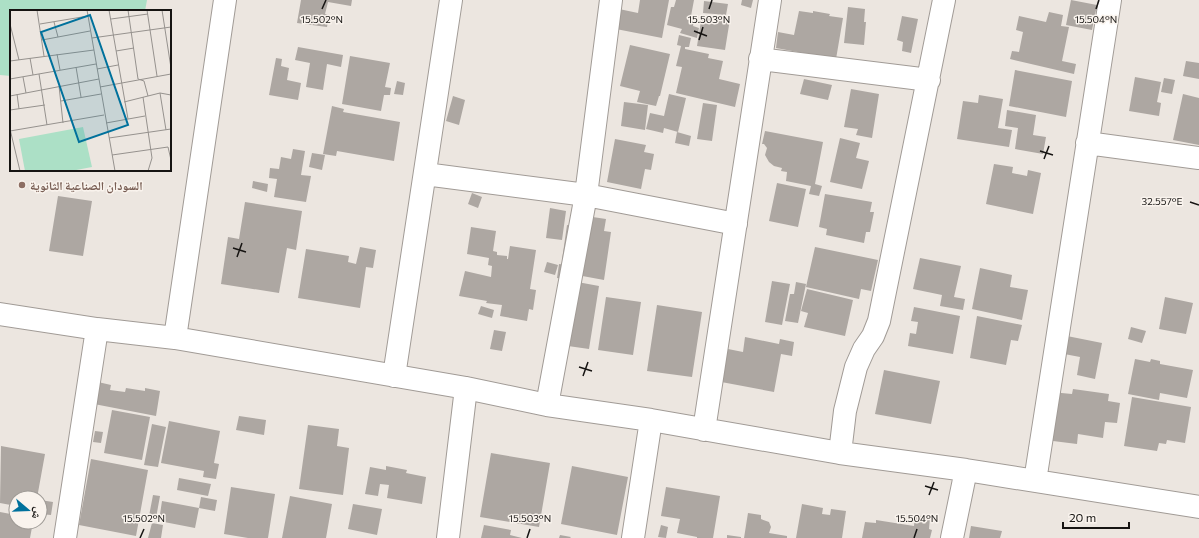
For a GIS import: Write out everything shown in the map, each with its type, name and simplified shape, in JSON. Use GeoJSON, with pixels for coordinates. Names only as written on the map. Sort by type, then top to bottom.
{"type":"FeatureCollection","features":[{"type":"Feature","properties":{"kind":"street"},"geometry":{"type":"LineString","coordinates":[[175,338],[225,0]]}},
{"type":"Feature","properties":{"kind":"street"},"geometry":{"type":"LineString","coordinates":[[394,376],[451,0]]}},
{"type":"Feature","properties":{"kind":"street"},"geometry":{"type":"LineString","coordinates":[[547,405],[586,195],[611,0]]}},
{"type":"Feature","properties":{"kind":"street"},"geometry":{"type":"LineString","coordinates":[[704,430],[770,0]]}},
{"type":"Feature","properties":{"kind":"street"},"geometry":{"type":"LineString","coordinates":[[840,453],[845,411],[856,367],[864,349],[873,336],[879,321],[944,0]]}},
{"type":"Feature","properties":{"kind":"street"},"geometry":{"type":"LineString","coordinates":[[1035,481],[1110,0]]}},
{"type":"Feature","properties":{"kind":"street"},"geometry":{"type":"LineString","coordinates":[[760,59],[929,80]]}},
{"type":"Feature","properties":{"kind":"street"},"geometry":{"type":"LineString","coordinates":[[1087,143],[1199,158]]}},
{"type":"Feature","properties":{"kind":"street"},"geometry":{"type":"LineString","coordinates":[[425,174],[586,195],[736,224]]}},
{"type":"Feature","properties":{"kind":"street"},"geometry":{"type":"LineString","coordinates":[[0,314],[97,329],[175,338],[466,388],[547,405],[651,420],[840,453],[1035,481],[1198,502]]}},
{"type":"Feature","properties":{"kind":"street"},"geometry":{"type":"LineString","coordinates":[[65,538],[97,329]]}},
{"type":"Feature","properties":{"kind":"street"},"geometry":{"type":"LineString","coordinates":[[448,538],[466,388]]}},
{"type":"Feature","properties":{"kind":"street"},"geometry":{"type":"LineString","coordinates":[[633,538],[651,420]]}},
{"type":"Feature","properties":{"kind":"street"},"geometry":{"type":"LineString","coordinates":[[952,538],[966,470]]}},
{"type":"Feature","properties":{"kind":"green space"},"geometry":{"type":"Polygon","coordinates":[[[0,0],[147,0],[145,10],[10,10],[10,76],[0,75],[0,0]]]}},
{"type":"Feature","properties":{"kind":"building"},"geometry":{"type":"Polygon","coordinates":[[[301,0],[352,0],[351,6],[328,2],[325,14],[329,15],[327,27],[297,23],[301,0]]]}},
{"type":"Feature","properties":{"kind":"building"},"geometry":{"type":"Polygon","coordinates":[[[640,0],[669,0],[662,38],[616,29],[619,9],[638,13],[640,0]]]}},
{"type":"Feature","properties":{"kind":"building"},"geometry":{"type":"Polygon","coordinates":[[[676,0],[694,0],[691,16],[695,17],[693,26],[699,28],[697,38],[680,33],[682,29],[667,25],[671,7],[674,7],[676,0]]]}},
{"type":"Feature","properties":{"kind":"building"},"geometry":{"type":"Polygon","coordinates":[[[742,0],[753,0],[751,8],[741,5],[742,0]]]}},
{"type":"Feature","properties":{"kind":"building"},"geometry":{"type":"Polygon","coordinates":[[[1071,0],[1097,5],[1092,30],[1066,25],[1071,0]]]}},
{"type":"Feature","properties":{"kind":"building"},"geometry":{"type":"Polygon","coordinates":[[[704,1],[728,4],[726,15],[703,13],[704,1]]]}},
{"type":"Feature","properties":{"kind":"building"},"geometry":{"type":"Polygon","coordinates":[[[848,7],[865,9],[864,22],[866,22],[864,45],[844,43],[848,7]]]}},
{"type":"Feature","properties":{"kind":"building"},"geometry":{"type":"Polygon","coordinates":[[[799,11],[813,13],[813,11],[830,14],[829,16],[843,18],[836,59],[776,48],[778,32],[794,35],[799,11]]]}},
{"type":"Feature","properties":{"kind":"building"},"geometry":{"type":"Polygon","coordinates":[[[1049,12],[1063,15],[1061,26],[1069,27],[1062,61],[1076,64],[1074,74],[1010,59],[1012,51],[1019,52],[1023,32],[1016,30],[1019,16],[1046,22],[1049,12]]]}},
{"type":"Feature","properties":{"kind":"building"},"geometry":{"type":"Polygon","coordinates":[[[702,15],[730,19],[725,50],[697,46],[702,15]]]}},
{"type":"Feature","properties":{"kind":"building"},"geometry":{"type":"Polygon","coordinates":[[[902,16],[918,19],[911,53],[902,51],[903,42],[897,40],[902,16]]]}},
{"type":"Feature","properties":{"kind":"building"},"geometry":{"type":"Polygon","coordinates":[[[679,35],[691,38],[689,47],[685,47],[685,49],[709,54],[708,58],[723,61],[719,79],[740,84],[735,107],[676,93],[682,67],[676,66],[681,46],[677,45],[679,35]]]}},
{"type":"Feature","properties":{"kind":"building"},"geometry":{"type":"Polygon","coordinates":[[[630,45],[670,54],[660,96],[656,106],[637,102],[640,91],[620,86],[630,45]]]}},
{"type":"Feature","properties":{"kind":"building"},"geometry":{"type":"Polygon","coordinates":[[[298,47],[343,55],[341,67],[327,64],[323,90],[306,87],[310,63],[295,60],[298,47]]]}},
{"type":"Feature","properties":{"kind":"building"},"geometry":{"type":"Polygon","coordinates":[[[350,56],[390,63],[385,87],[391,88],[390,95],[384,95],[381,111],[342,104],[350,56]]]}},
{"type":"Feature","properties":{"kind":"building"},"geometry":{"type":"Polygon","coordinates":[[[276,58],[282,59],[281,66],[289,68],[287,80],[301,83],[298,100],[269,95],[276,58]]]}},
{"type":"Feature","properties":{"kind":"building"},"geometry":{"type":"Polygon","coordinates":[[[1186,61],[1199,63],[1199,79],[1183,76],[1186,61]]]}},
{"type":"Feature","properties":{"kind":"building"},"geometry":{"type":"Polygon","coordinates":[[[1015,70],[1072,81],[1066,117],[1009,106],[1015,70]]]}},
{"type":"Feature","properties":{"kind":"building"},"geometry":{"type":"Polygon","coordinates":[[[1135,77],[1161,82],[1157,102],[1161,103],[1159,116],[1129,111],[1135,77]]]}},
{"type":"Feature","properties":{"kind":"building"},"geometry":{"type":"Polygon","coordinates":[[[1164,78],[1175,80],[1172,94],[1161,92],[1164,78]]]}},
{"type":"Feature","properties":{"kind":"building"},"geometry":{"type":"Polygon","coordinates":[[[804,79],[832,85],[828,100],[800,94],[804,79]]]}},
{"type":"Feature","properties":{"kind":"building"},"geometry":{"type":"Polygon","coordinates":[[[397,81],[405,83],[403,95],[394,94],[397,81]]]}},
{"type":"Feature","properties":{"kind":"building"},"geometry":{"type":"Polygon","coordinates":[[[851,89],[879,94],[872,138],[856,135],[858,129],[844,127],[851,89]]]}},
{"type":"Feature","properties":{"kind":"building"},"geometry":{"type":"Polygon","coordinates":[[[669,94],[686,98],[678,132],[664,128],[663,133],[646,129],[650,113],[664,116],[669,94]]]}},
{"type":"Feature","properties":{"kind":"building"},"geometry":{"type":"Polygon","coordinates":[[[1183,94],[1199,98],[1199,145],[1173,140],[1183,94]]]}},
{"type":"Feature","properties":{"kind":"building"},"geometry":{"type":"Polygon","coordinates":[[[979,95],[1003,99],[998,128],[1012,130],[1009,147],[957,139],[963,101],[978,103],[979,95]]]}},
{"type":"Feature","properties":{"kind":"building"},"geometry":{"type":"Polygon","coordinates":[[[453,96],[465,100],[459,125],[446,121],[453,96]]]}},
{"type":"Feature","properties":{"kind":"building"},"geometry":{"type":"Polygon","coordinates":[[[624,102],[648,105],[645,130],[621,126],[624,102]]]}},
{"type":"Feature","properties":{"kind":"building"},"geometry":{"type":"Polygon","coordinates":[[[703,103],[717,105],[712,141],[697,139],[703,103]]]}},
{"type":"Feature","properties":{"kind":"building"},"geometry":{"type":"Polygon","coordinates":[[[332,106],[344,109],[343,112],[400,122],[394,161],[337,151],[336,156],[323,154],[332,106]]]}},
{"type":"Feature","properties":{"kind":"building"},"geometry":{"type":"Polygon","coordinates":[[[1007,110],[1036,115],[1033,135],[1046,137],[1043,154],[1015,149],[1018,128],[1005,126],[1007,110]]]}},
{"type":"Feature","properties":{"kind":"building"},"geometry":{"type":"Polygon","coordinates":[[[765,131],[823,142],[815,184],[822,186],[819,196],[809,194],[811,186],[786,181],[787,172],[781,171],[782,168],[774,166],[769,162],[765,155],[767,148],[764,144],[762,144],[765,131]]]}},
{"type":"Feature","properties":{"kind":"building"},"geometry":{"type":"Polygon","coordinates":[[[677,132],[691,136],[689,146],[675,143],[677,132]]]}},
{"type":"Feature","properties":{"kind":"building"},"geometry":{"type":"Polygon","coordinates":[[[840,138],[860,143],[856,158],[869,161],[862,189],[830,182],[840,138]]]}},
{"type":"Feature","properties":{"kind":"building"},"geometry":{"type":"Polygon","coordinates":[[[615,139],[646,145],[644,152],[654,154],[651,170],[645,169],[641,189],[607,182],[615,139]]]}},
{"type":"Feature","properties":{"kind":"building"},"geometry":{"type":"Polygon","coordinates":[[[293,149],[305,151],[301,175],[311,176],[306,202],[274,197],[277,179],[269,178],[270,168],[279,169],[281,157],[291,159],[293,149]]]}},
{"type":"Feature","properties":{"kind":"building"},"geometry":{"type":"Polygon","coordinates":[[[312,153],[325,155],[322,170],[309,167],[312,153]]]}},
{"type":"Feature","properties":{"kind":"building"},"geometry":{"type":"Polygon","coordinates":[[[994,164],[1013,167],[1012,173],[1027,176],[1028,170],[1041,173],[1033,214],[986,204],[994,164]]]}},
{"type":"Feature","properties":{"kind":"building"},"geometry":{"type":"Polygon","coordinates":[[[253,181],[268,184],[267,192],[252,188],[253,181]]]}},
{"type":"Feature","properties":{"kind":"building"},"geometry":{"type":"Polygon","coordinates":[[[777,183],[806,189],[798,227],[769,221],[777,183]]]}},
{"type":"Feature","properties":{"kind":"building"},"geometry":{"type":"Polygon","coordinates":[[[472,193],[482,197],[478,208],[468,204],[472,193]]]}},
{"type":"Feature","properties":{"kind":"building"},"geometry":{"type":"Polygon","coordinates":[[[825,194],[872,202],[870,212],[874,212],[870,232],[866,232],[864,243],[826,235],[827,229],[819,227],[825,194]]]}},
{"type":"Feature","properties":{"kind":"building"},"geometry":{"type":"Polygon","coordinates":[[[58,196],[92,201],[83,256],[49,251],[58,196]]]}},
{"type":"Feature","properties":{"kind":"building"},"geometry":{"type":"Polygon","coordinates":[[[245,202],[302,211],[296,250],[287,248],[279,293],[221,284],[228,237],[239,239],[245,202]]]}},
{"type":"Feature","properties":{"kind":"building"},"geometry":{"type":"Polygon","coordinates":[[[550,208],[566,211],[562,240],[546,238],[550,208]]]}},
{"type":"Feature","properties":{"kind":"building"},"geometry":{"type":"Polygon","coordinates":[[[586,216],[606,219],[604,231],[611,232],[604,280],[577,275],[579,262],[562,260],[567,225],[584,228],[586,216]]]}},
{"type":"Feature","properties":{"kind":"building"},"geometry":{"type":"Polygon","coordinates":[[[471,227],[496,231],[493,251],[497,252],[497,255],[507,256],[507,259],[510,246],[536,250],[530,289],[536,290],[533,310],[529,309],[527,321],[500,316],[502,305],[486,303],[487,301],[459,296],[465,271],[491,277],[492,266],[488,265],[489,258],[467,254],[471,227]]]}},
{"type":"Feature","properties":{"kind":"building"},"geometry":{"type":"Polygon","coordinates":[[[360,247],[376,250],[373,268],[366,267],[360,308],[298,298],[306,249],[349,256],[348,262],[356,264],[360,247]]]}},
{"type":"Feature","properties":{"kind":"building"},"geometry":{"type":"Polygon","coordinates":[[[815,247],[878,260],[871,291],[861,289],[859,299],[806,287],[815,247]]]}},
{"type":"Feature","properties":{"kind":"building"},"geometry":{"type":"Polygon","coordinates":[[[920,258],[961,266],[954,297],[965,299],[963,310],[940,306],[942,295],[913,289],[920,258]]]}},
{"type":"Feature","properties":{"kind":"building"},"geometry":{"type":"Polygon","coordinates":[[[547,262],[558,265],[555,275],[544,272],[547,262]]]}},
{"type":"Feature","properties":{"kind":"building"},"geometry":{"type":"Polygon","coordinates":[[[559,264],[566,265],[565,279],[557,278],[559,264]]]}},
{"type":"Feature","properties":{"kind":"building"},"geometry":{"type":"Polygon","coordinates":[[[980,268],[1012,275],[1010,287],[1028,290],[1022,320],[972,309],[980,268]]]}},
{"type":"Feature","properties":{"kind":"building"},"geometry":{"type":"Polygon","coordinates":[[[572,281],[599,286],[589,349],[561,345],[572,281]]]}},
{"type":"Feature","properties":{"kind":"building"},"geometry":{"type":"Polygon","coordinates":[[[772,281],[790,284],[782,325],[765,322],[772,281]]]}},
{"type":"Feature","properties":{"kind":"building"},"geometry":{"type":"Polygon","coordinates":[[[796,282],[806,284],[798,323],[785,321],[790,294],[794,294],[796,282]]]}},
{"type":"Feature","properties":{"kind":"building"},"geometry":{"type":"Polygon","coordinates":[[[807,289],[853,300],[845,336],[804,327],[808,313],[801,311],[807,289]]]}},
{"type":"Feature","properties":{"kind":"building"},"geometry":{"type":"Polygon","coordinates":[[[606,297],[641,302],[633,355],[598,350],[606,297]]]}},
{"type":"Feature","properties":{"kind":"building"},"geometry":{"type":"Polygon","coordinates":[[[1165,297],[1193,303],[1186,334],[1159,329],[1165,297]]]}},
{"type":"Feature","properties":{"kind":"building"},"geometry":{"type":"Polygon","coordinates":[[[657,305],[702,312],[692,377],[647,371],[657,305]]]}},
{"type":"Feature","properties":{"kind":"building"},"geometry":{"type":"Polygon","coordinates":[[[481,306],[494,310],[492,318],[478,314],[481,306]]]}},
{"type":"Feature","properties":{"kind":"building"},"geometry":{"type":"Polygon","coordinates":[[[914,307],[960,316],[953,354],[908,346],[910,333],[916,334],[918,322],[911,321],[914,307]]]}},
{"type":"Feature","properties":{"kind":"building"},"geometry":{"type":"Polygon","coordinates":[[[977,316],[1022,325],[1018,341],[1011,340],[1006,365],[970,358],[977,316]]]}},
{"type":"Feature","properties":{"kind":"building"},"geometry":{"type":"Polygon","coordinates":[[[1131,327],[1146,331],[1142,343],[1128,339],[1131,327]]]}},
{"type":"Feature","properties":{"kind":"building"},"geometry":{"type":"Polygon","coordinates":[[[494,330],[506,332],[502,351],[490,349],[494,330]]]}},
{"type":"Feature","properties":{"kind":"building"},"geometry":{"type":"Polygon","coordinates":[[[1062,335],[1102,343],[1095,379],[1077,375],[1080,357],[1059,353],[1062,335]]]}},
{"type":"Feature","properties":{"kind":"building"},"geometry":{"type":"Polygon","coordinates":[[[745,337],[779,344],[780,339],[794,342],[792,356],[781,354],[774,392],[716,381],[723,348],[743,352],[745,337]]]}},
{"type":"Feature","properties":{"kind":"building"},"geometry":{"type":"Polygon","coordinates":[[[1135,359],[1150,362],[1151,359],[1160,361],[1160,364],[1193,370],[1187,398],[1160,393],[1159,400],[1128,394],[1135,359]]]}},
{"type":"Feature","properties":{"kind":"building"},"geometry":{"type":"Polygon","coordinates":[[[884,370],[940,381],[931,424],[875,414],[884,370]]]}},
{"type":"Feature","properties":{"kind":"building"},"geometry":{"type":"Polygon","coordinates":[[[98,382],[111,385],[110,390],[125,392],[126,388],[145,391],[145,388],[160,391],[156,416],[94,404],[98,382]]]}},
{"type":"Feature","properties":{"kind":"building"},"geometry":{"type":"Polygon","coordinates":[[[1073,389],[1109,394],[1108,401],[1120,403],[1117,423],[1105,422],[1103,438],[1078,434],[1077,444],[1045,440],[1051,392],[1072,394],[1073,389]]]}},
{"type":"Feature","properties":{"kind":"building"},"geometry":{"type":"Polygon","coordinates":[[[1132,397],[1191,407],[1185,443],[1167,440],[1166,444],[1159,443],[1157,451],[1124,446],[1132,397]]]}},
{"type":"Feature","properties":{"kind":"building"},"geometry":{"type":"Polygon","coordinates":[[[112,410],[150,417],[142,460],[104,453],[112,410]]]}},
{"type":"Feature","properties":{"kind":"building"},"geometry":{"type":"Polygon","coordinates":[[[239,416],[266,420],[264,435],[236,430],[239,416]]]}},
{"type":"Feature","properties":{"kind":"building"},"geometry":{"type":"Polygon","coordinates":[[[169,421],[220,431],[214,463],[219,464],[216,479],[203,477],[204,471],[161,463],[169,421]]]}},
{"type":"Feature","properties":{"kind":"building"},"geometry":{"type":"Polygon","coordinates":[[[152,424],[166,427],[158,467],[144,465],[152,424]]]}},
{"type":"Feature","properties":{"kind":"building"},"geometry":{"type":"Polygon","coordinates":[[[308,425],[339,429],[337,446],[349,448],[343,495],[299,489],[308,425]]]}},
{"type":"Feature","properties":{"kind":"building"},"geometry":{"type":"Polygon","coordinates":[[[95,431],[103,432],[101,443],[93,442],[95,431]]]}},
{"type":"Feature","properties":{"kind":"building"},"geometry":{"type":"Polygon","coordinates":[[[1,446],[45,454],[38,490],[8,490],[8,504],[0,503],[1,446]]]}},
{"type":"Feature","properties":{"kind":"building"},"geometry":{"type":"Polygon","coordinates":[[[491,453],[550,463],[539,527],[480,517],[491,453]]]}},
{"type":"Feature","properties":{"kind":"building"},"geometry":{"type":"Polygon","coordinates":[[[91,459],[148,470],[136,536],[79,525],[91,459]]]}},
{"type":"Feature","properties":{"kind":"building"},"geometry":{"type":"Polygon","coordinates":[[[386,466],[407,470],[406,473],[426,477],[422,504],[387,498],[389,485],[380,484],[378,496],[365,494],[370,467],[386,470],[386,466]]]}},
{"type":"Feature","properties":{"kind":"building"},"geometry":{"type":"Polygon","coordinates":[[[572,466],[628,477],[617,535],[561,524],[572,466]]]}},
{"type":"Feature","properties":{"kind":"building"},"geometry":{"type":"Polygon","coordinates":[[[179,478],[211,484],[208,496],[177,490],[179,478]]]}},
{"type":"Feature","properties":{"kind":"building"},"geometry":{"type":"Polygon","coordinates":[[[231,487],[275,494],[268,538],[248,538],[224,534],[231,487]]]}},
{"type":"Feature","properties":{"kind":"building"},"geometry":{"type":"Polygon","coordinates":[[[666,487],[720,496],[713,538],[697,538],[677,533],[680,519],[661,516],[666,487]]]}},
{"type":"Feature","properties":{"kind":"building"},"geometry":{"type":"Polygon","coordinates":[[[153,495],[160,496],[156,518],[149,516],[153,495]]]}},
{"type":"Feature","properties":{"kind":"building"},"geometry":{"type":"Polygon","coordinates":[[[290,496],[332,504],[326,538],[282,538],[290,496]]]}},
{"type":"Feature","properties":{"kind":"building"},"geometry":{"type":"Polygon","coordinates":[[[201,497],[217,500],[215,511],[199,508],[201,497]]]}},
{"type":"Feature","properties":{"kind":"building"},"geometry":{"type":"Polygon","coordinates":[[[48,501],[53,502],[51,515],[48,515],[48,501]]]}},
{"type":"Feature","properties":{"kind":"building"},"geometry":{"type":"Polygon","coordinates":[[[162,501],[199,508],[195,528],[159,521],[162,501]]]}},
{"type":"Feature","properties":{"kind":"building"},"geometry":{"type":"Polygon","coordinates":[[[353,504],[382,509],[377,535],[348,529],[353,504]]]}},
{"type":"Feature","properties":{"kind":"building"},"geometry":{"type":"Polygon","coordinates":[[[802,504],[823,508],[822,514],[830,515],[831,509],[846,511],[842,538],[796,538],[802,504]]]}},
{"type":"Feature","properties":{"kind":"building"},"geometry":{"type":"Polygon","coordinates":[[[0,512],[8,514],[8,530],[32,530],[30,538],[0,538],[0,512]]]}},
{"type":"Feature","properties":{"kind":"building"},"geometry":{"type":"Polygon","coordinates":[[[748,513],[761,515],[761,519],[769,522],[771,527],[769,533],[787,536],[787,538],[744,538],[748,513]]]}},
{"type":"Feature","properties":{"kind":"building"},"geometry":{"type":"Polygon","coordinates":[[[915,515],[930,517],[929,529],[932,530],[930,538],[862,538],[865,522],[876,523],[876,520],[914,526],[915,515]]]}},
{"type":"Feature","properties":{"kind":"building"},"geometry":{"type":"Polygon","coordinates":[[[152,523],[163,525],[161,538],[148,538],[152,523]]]}},
{"type":"Feature","properties":{"kind":"building"},"geometry":{"type":"Polygon","coordinates":[[[484,525],[511,530],[510,535],[522,538],[481,538],[484,525]]]}},
{"type":"Feature","properties":{"kind":"building"},"geometry":{"type":"Polygon","coordinates":[[[661,525],[668,527],[666,538],[658,537],[661,525]]]}},
{"type":"Feature","properties":{"kind":"building"},"geometry":{"type":"Polygon","coordinates":[[[971,526],[1002,531],[1000,538],[969,538],[971,526]]]}},
{"type":"Feature","properties":{"kind":"building"},"geometry":{"type":"Polygon","coordinates":[[[560,535],[571,537],[559,538],[560,535]]]}},
{"type":"Feature","properties":{"kind":"building"},"geometry":{"type":"Polygon","coordinates":[[[727,535],[741,537],[741,538],[727,538],[727,535]]]}},
{"type":"Feature","properties":{"kind":"place","name":"السودان الصناعية الثانوية"},"geometry":{"type":"Point","coordinates":[22,185]}}]}
